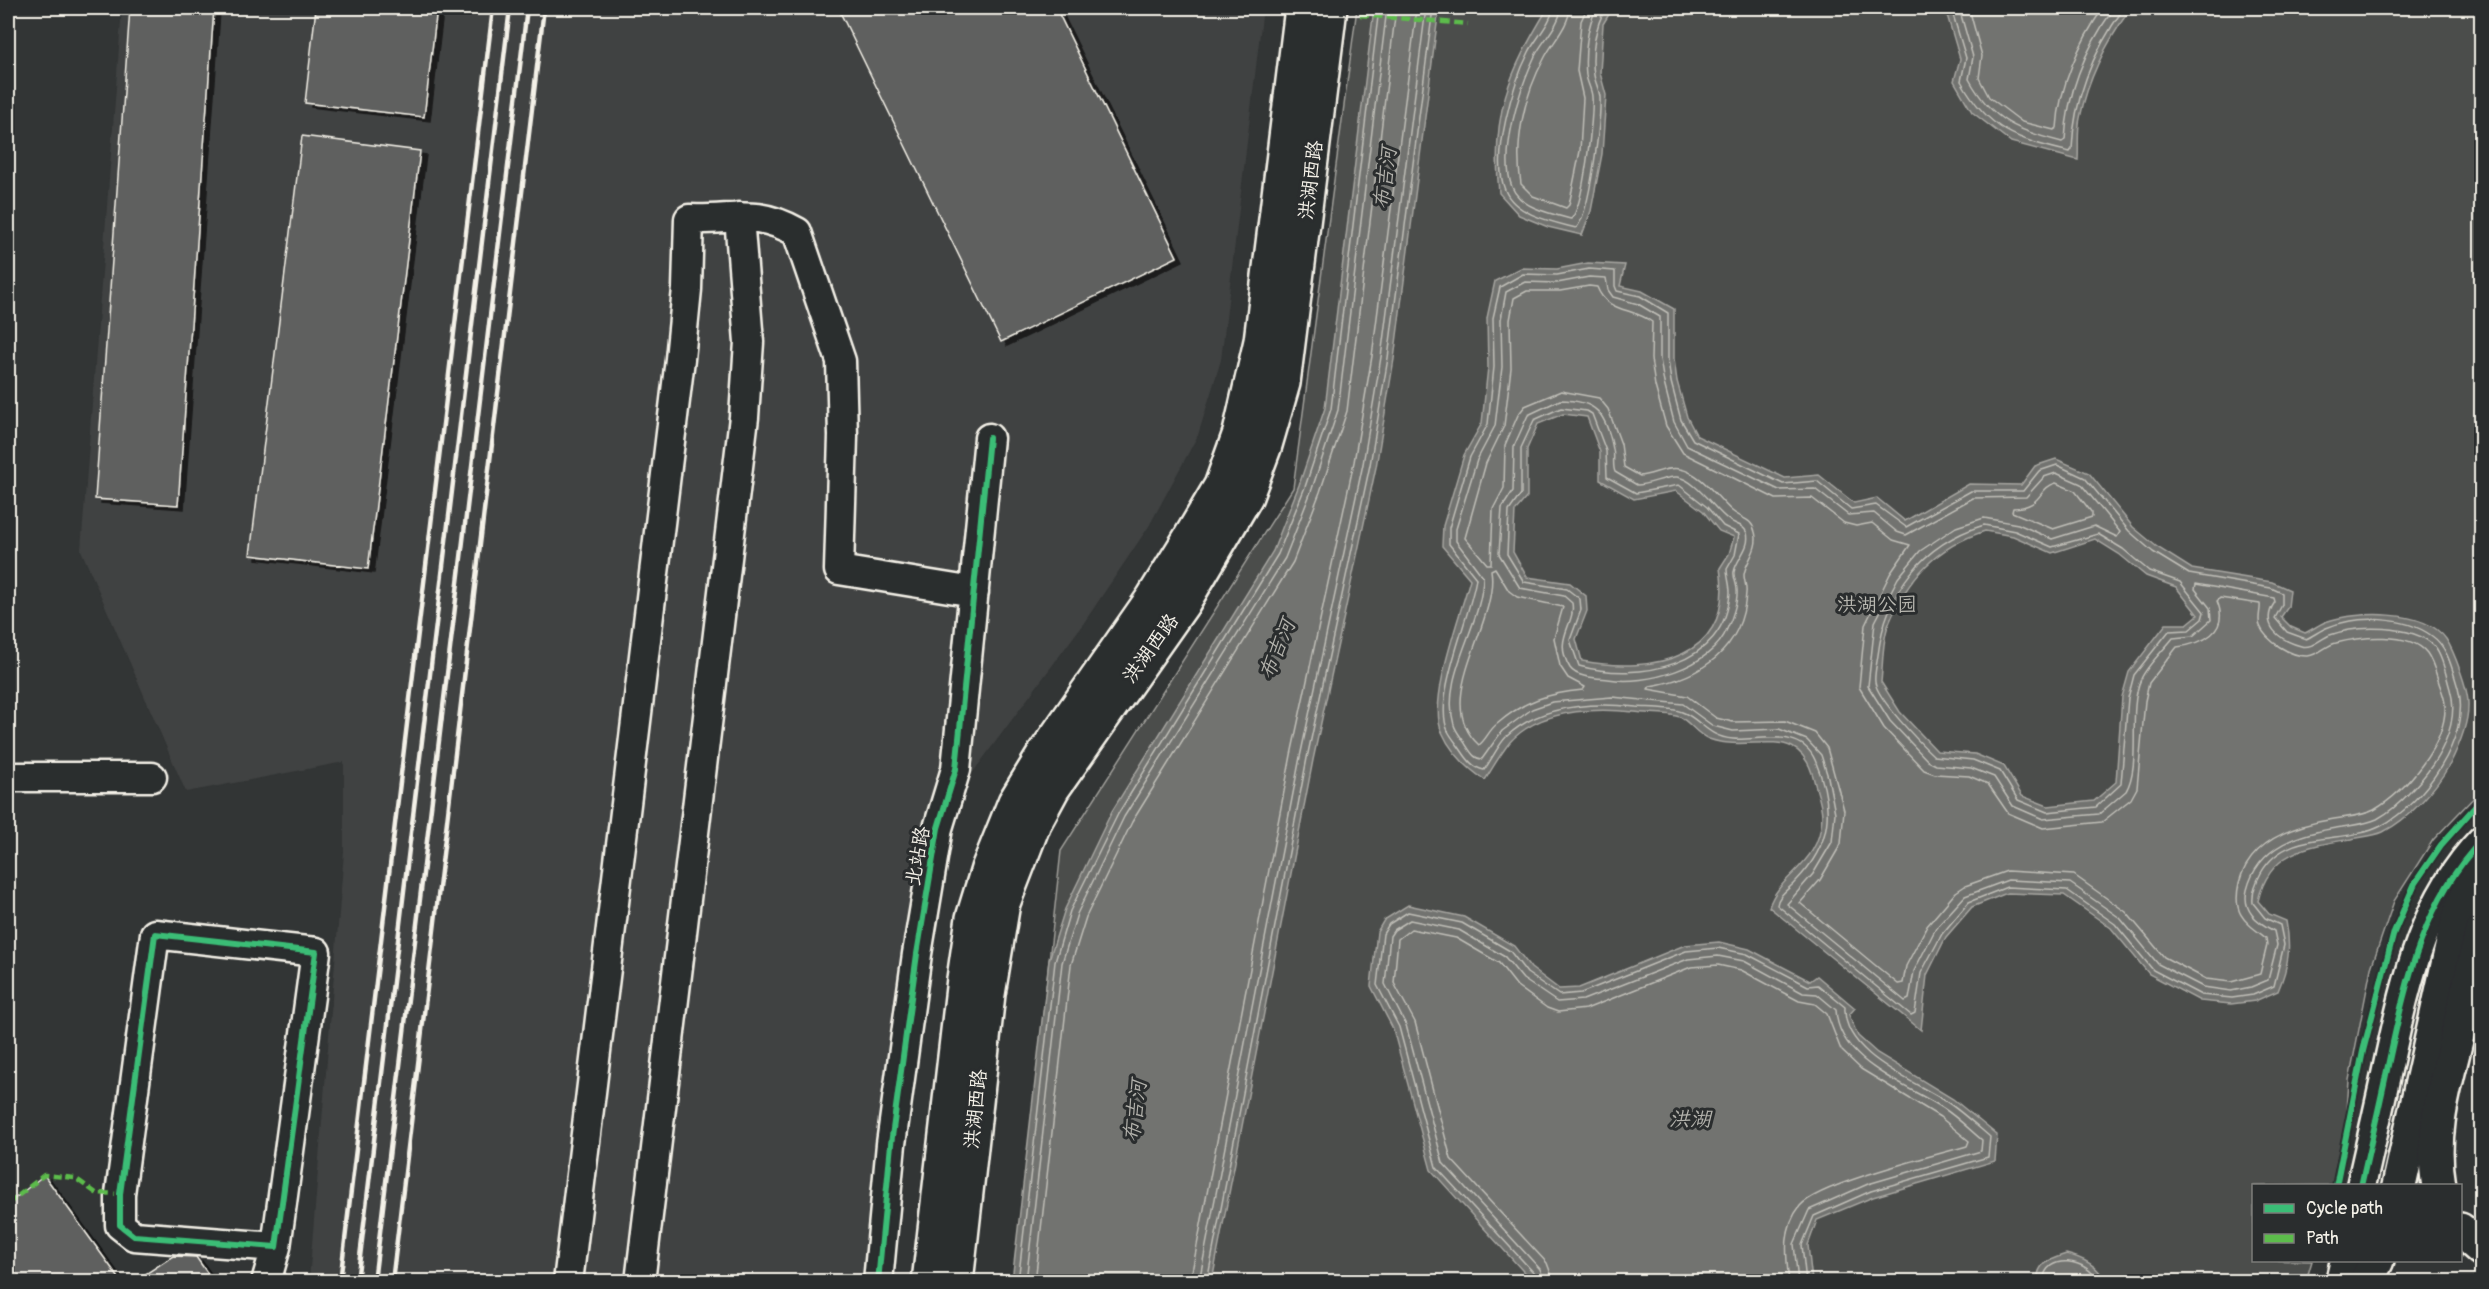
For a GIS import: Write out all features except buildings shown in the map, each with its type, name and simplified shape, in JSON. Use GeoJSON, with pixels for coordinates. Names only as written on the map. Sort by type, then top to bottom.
{"type":"FeatureCollection","features":[{"type":"Feature","properties":{"kind":"main road","name":"洪湖西路"},"geometry":{"type":"LineString","coordinates":[[929,1281],[964,979],[973,918],[988,869],[1015,801],[1045,753],[1153,598],[1189,540],[1221,486],[1240,433],[1261,341],[1302,8]]}},
{"type":"Feature","properties":{"kind":"main road","name":"洪湖西路"},"geometry":{"type":"LineString","coordinates":[[956,1281],[988,994],[1003,903],[1034,823],[1053,788],[1183,603],[1246,496],[1265,445],[1283,383],[1330,8]]}},
{"type":"Feature","properties":{"kind":"main road"},"geometry":{"type":"LineString","coordinates":[[2398,1184],[2462,907],[2481,864]]}},
{"type":"Feature","properties":{"kind":"main road"},"geometry":{"type":"LineString","coordinates":[[2439,1184],[2435,1163],[2435,1136],[2481,931]]}},
{"type":"Feature","properties":{"kind":"main road"},"geometry":{"type":"LineString","coordinates":[[2462,1232],[2481,1249]]}},
{"type":"Feature","properties":{"kind":"main road"},"geometry":{"type":"LineString","coordinates":[[2366,1281],[2377,1262]]}},
{"type":"Feature","properties":{"kind":"street"},"geometry":{"type":"LineString","coordinates":[[640,1281],[744,417],[749,342],[739,217]]}},
{"type":"Feature","properties":{"kind":"street"},"geometry":{"type":"LineString","coordinates":[[568,1281],[680,359],[687,289],[689,219],[739,217],[774,220],[797,232],[841,361],[843,436],[839,570],[974,592]]}},
{"type":"Feature","properties":{"kind":"street","name":"北站路"},"geometry":{"type":"LineString","coordinates":[[878,1281],[891,1144],[917,954],[938,828],[956,769],[989,438]]}},
{"type":"Feature","properties":{"kind":"street"},"geometry":{"type":"LineString","coordinates":[[8,777],[152,777]]}},
{"type":"Feature","properties":{"kind":"street"},"geometry":{"type":"LineString","coordinates":[[2361,1184],[2404,992],[2415,956],[2429,917],[2446,885],[2481,840]]}},
{"type":"Feature","properties":{"kind":"street"},"geometry":{"type":"LineString","coordinates":[[266,1281],[276,1247],[316,952],[155,934],[120,1194],[120,1225],[134,1236],[276,1247]]}},
{"type":"Feature","properties":{"kind":"street"},"geometry":{"type":"LineString","coordinates":[[2340,1281],[2345,1262]]}},
{"type":"Feature","properties":{"kind":"shaded area"},"geometry":{"type":"Polygon","coordinates":[[[122,8],[1263,8],[1221,360],[1198,435],[1149,526],[1083,624],[930,830],[873,1281],[309,1281],[344,852],[344,762],[186,792],[81,550],[122,8]]]}},
{"type":"Feature","properties":{"kind":"green space","name":"洪湖公园"},"geometry":{"type":"Polygon","coordinates":[[[1357,8],[2481,8],[2481,790],[2433,840],[2394,901],[2371,968],[2349,1080],[2345,1141],[2332,1184],[2252,1184],[2252,1262],[2312,1262],[2306,1281],[1014,1282],[1061,851],[1293,488],[1357,8]]]}},
{"type":"Feature","properties":{"kind":"water","name":"布吉河"},"geometry":{"type":"Polygon","coordinates":[[[1374,8],[1439,8],[1394,359],[1376,467],[1313,760],[1212,1281],[1012,1281],[1049,960],[1065,909],[1112,811],[1273,551],[1299,485],[1325,408],[1374,8]]]}},
{"type":"Feature","properties":{"kind":"water"},"geometry":{"type":"Polygon","coordinates":[[[1548,8],[1613,8],[1603,24],[1600,73],[1606,95],[1602,154],[1591,211],[1582,235],[1548,227],[1519,215],[1499,193],[1497,165],[1500,117],[1522,54],[1548,8]]]}},
{"type":"Feature","properties":{"kind":"water"},"geometry":{"type":"Polygon","coordinates":[[[1945,8],[2131,8],[2107,46],[2088,88],[2079,123],[2078,160],[2011,142],[1972,112],[1954,81],[1960,59],[1945,8]]]}},
{"type":"Feature","properties":{"kind":"water"},"geometry":{"type":"Polygon","coordinates":[[[1588,263],[1625,265],[1620,286],[1642,291],[1674,309],[1674,359],[1677,381],[1687,417],[1697,436],[1785,478],[1819,475],[1854,503],[1877,498],[1905,521],[1969,484],[2021,485],[2035,466],[2056,459],[2089,473],[2133,527],[2157,547],[2192,569],[2272,582],[2290,590],[2288,607],[2281,617],[2291,627],[2305,633],[2338,618],[2389,615],[2423,622],[2436,629],[2446,639],[2453,652],[2467,697],[2468,710],[2465,726],[2450,764],[2421,802],[2383,832],[2305,849],[2281,861],[2271,871],[2263,884],[2258,901],[2269,914],[2286,921],[2288,956],[2278,991],[2255,1001],[2231,1004],[2200,1001],[2149,974],[2111,928],[2064,895],[2007,893],[1972,907],[1946,937],[1927,975],[1921,1030],[1769,907],[1774,895],[1807,858],[1820,833],[1822,816],[1820,800],[1808,764],[1799,751],[1787,745],[1774,743],[1726,743],[1709,739],[1701,735],[1684,719],[1675,715],[1585,711],[1552,717],[1522,731],[1510,742],[1485,780],[1460,759],[1442,732],[1439,700],[1442,679],[1470,579],[1442,546],[1443,526],[1464,455],[1482,423],[1488,367],[1487,318],[1495,281],[1521,268],[1557,269],[1588,263]],[[1563,414],[1538,424],[1527,449],[1527,497],[1515,511],[1513,552],[1527,577],[1570,583],[1586,596],[1587,611],[1576,639],[1582,661],[1636,665],[1661,661],[1683,654],[1702,641],[1715,623],[1721,599],[1720,568],[1729,554],[1734,537],[1719,531],[1703,511],[1676,491],[1634,499],[1600,480],[1600,452],[1587,417],[1563,414]],[[1985,531],[1938,555],[1925,566],[1904,593],[1886,632],[1881,682],[1900,712],[1937,751],[1975,754],[2004,766],[2022,796],[2048,806],[2094,801],[2116,782],[2122,697],[2129,672],[2166,624],[2187,624],[2198,615],[2176,587],[2146,576],[2119,554],[2095,539],[2052,553],[2013,536],[1985,531]]]}},
{"type":"Feature","properties":{"kind":"water","name":"洪湖"},"geometry":{"type":"Polygon","coordinates":[[[1408,905],[1464,917],[1514,946],[1531,968],[1559,989],[1579,988],[1685,945],[1719,942],[1749,949],[1810,981],[1817,976],[1855,1008],[1849,1015],[1858,1036],[1877,1053],[1953,1099],[1997,1135],[1995,1161],[1873,1197],[1817,1220],[1808,1245],[1812,1281],[1532,1281],[1431,1170],[1393,1029],[1371,986],[1377,932],[1384,920],[1408,905]]]}},
{"type":"Feature","properties":{"kind":"water"},"geometry":{"type":"Polygon","coordinates":[[[2066,1254],[2089,1263],[2105,1281],[2037,1281],[2042,1266],[2066,1254]]]}},
{"type":"Feature","properties":{"kind":"railway"},"geometry":{"type":"LineString","coordinates":[[340,1282],[493,8]]}},
{"type":"Feature","properties":{"kind":"railway"},"geometry":{"type":"LineString","coordinates":[[357,1282],[510,8]]}},
{"type":"Feature","properties":{"kind":"railway"},"geometry":{"type":"LineString","coordinates":[[374,1282],[527,8]]}},
{"type":"Feature","properties":{"kind":"railway"},"geometry":{"type":"LineString","coordinates":[[392,1282],[544,8]]}},
{"type":"Feature","properties":{"kind":"marked path"},"geometry":{"type":"LineString","coordinates":[[1360,15],[1468,24]]}},
{"type":"Feature","properties":{"kind":"marked path"},"geometry":{"type":"LineString","coordinates":[[8,1204],[44,1175],[75,1178],[96,1193],[120,1194]]}},
{"type":"Feature","properties":{"kind":"cycle path"},"geometry":{"type":"LineString","coordinates":[[878,1282],[891,1144],[917,954],[938,828],[956,769],[989,438]]}},
{"type":"Feature","properties":{"kind":"cycle path"},"geometry":{"type":"LineString","coordinates":[[2336,1184],[2363,1051],[2394,932],[2415,883],[2441,845],[2482,799]]}},
{"type":"Feature","properties":{"kind":"cycle path"},"geometry":{"type":"LineString","coordinates":[[2361,1184],[2396,1027],[2421,941],[2446,888],[2462,863],[2482,840]]}},
{"type":"Feature","properties":{"kind":"cycle path"},"geometry":{"type":"LineString","coordinates":[[155,934],[316,952],[276,1247],[134,1236],[120,1225],[120,1194],[155,934]]}}]}
